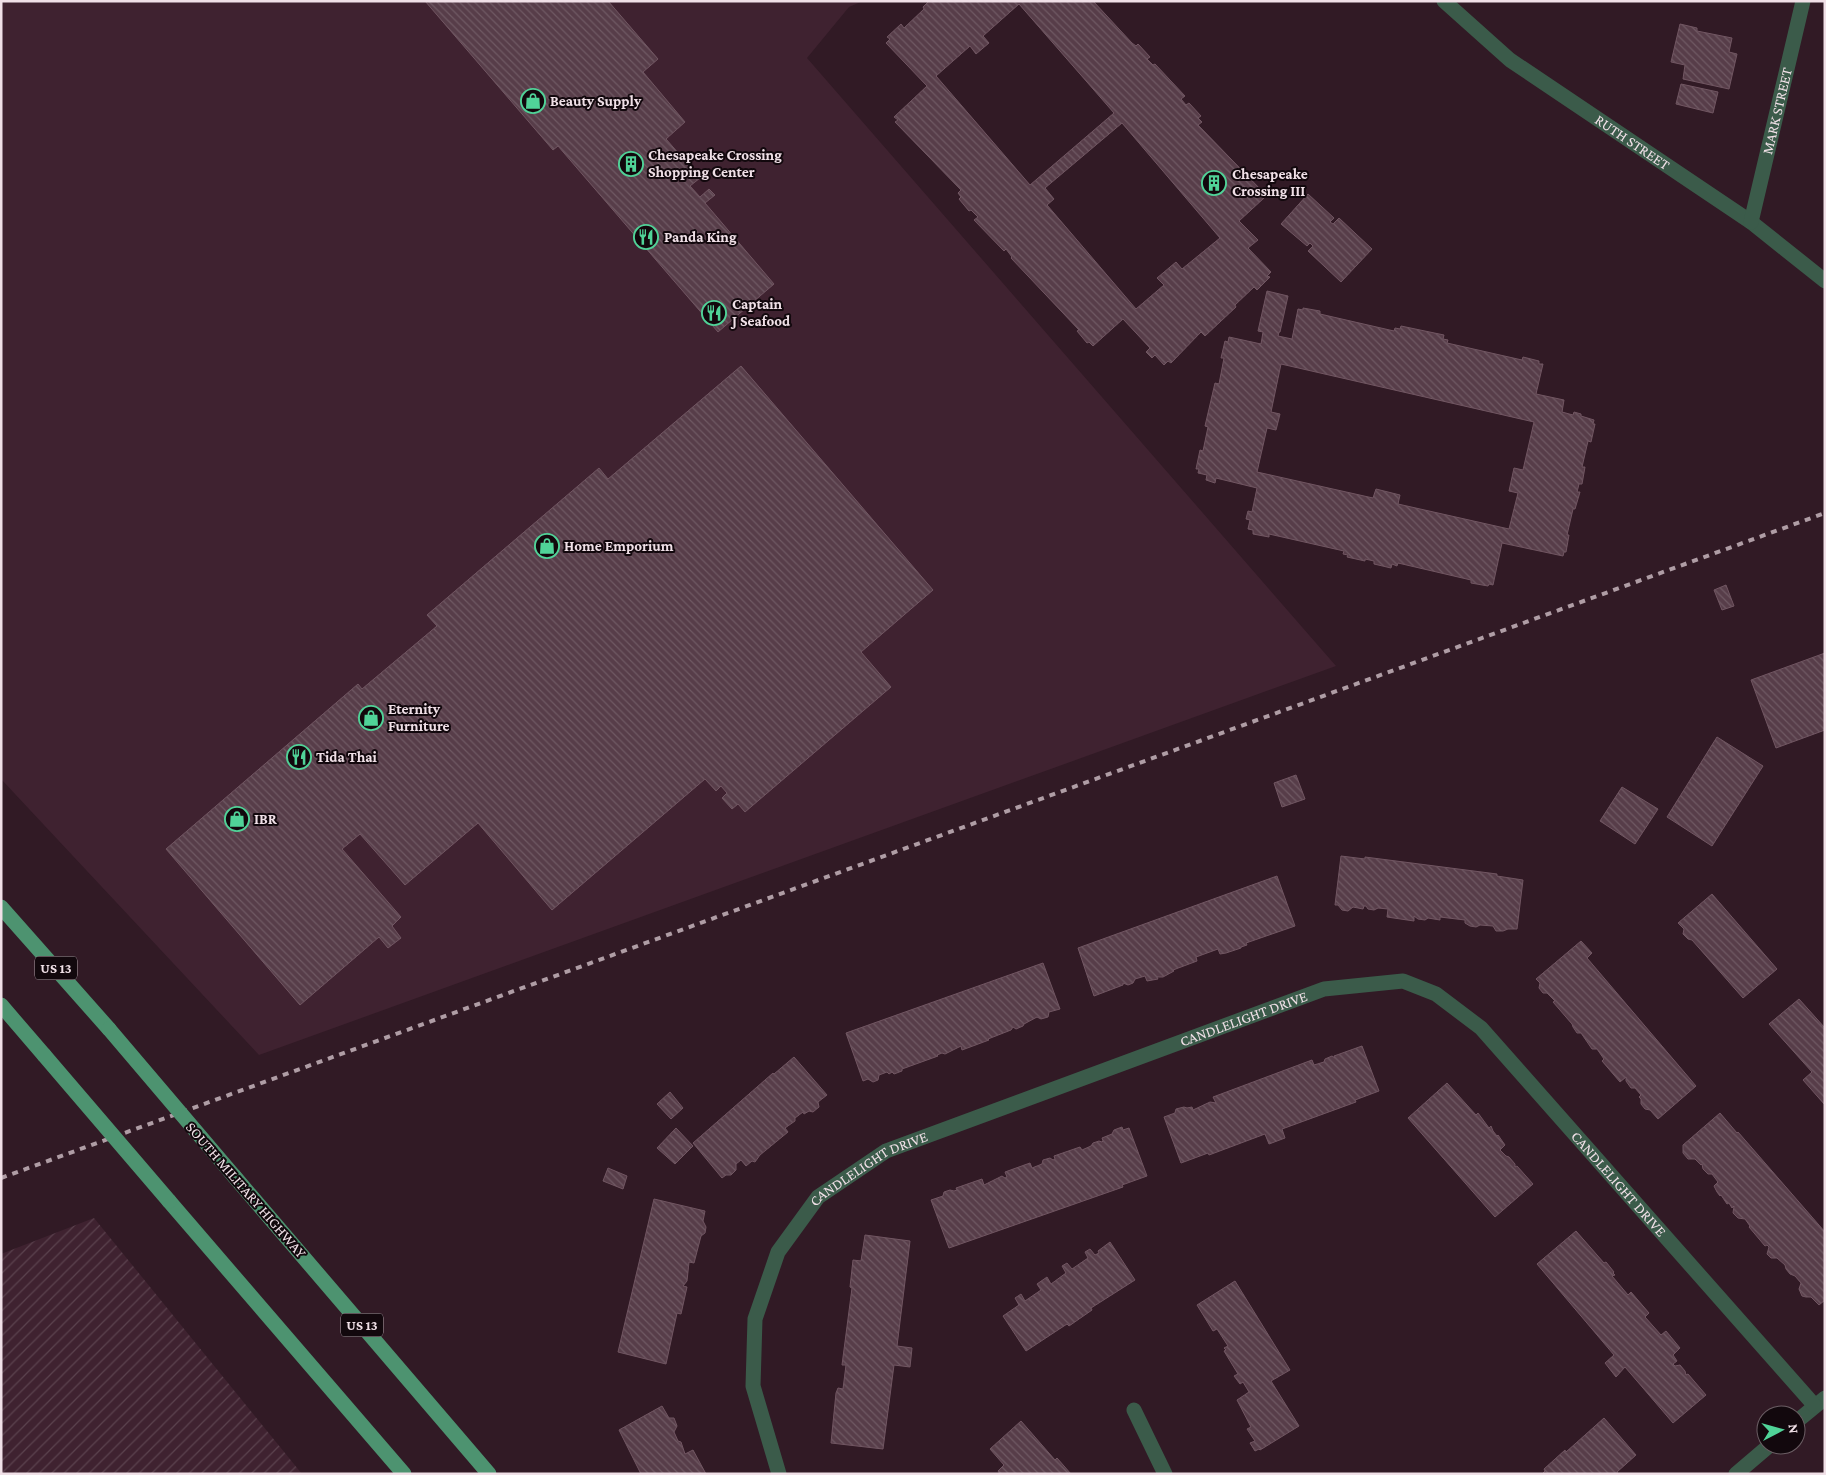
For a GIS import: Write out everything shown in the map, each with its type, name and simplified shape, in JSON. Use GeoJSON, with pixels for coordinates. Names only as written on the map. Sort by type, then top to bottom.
{"type":"FeatureCollection","features":[{"type":"Feature","properties":{"kind":"main road","name":"SOUTH MILITARY HIGHWAY"},"geometry":{"type":"LineString","coordinates":[[1,908],[109,1029],[489,1474]]}},
{"type":"Feature","properties":{"kind":"main road"},"geometry":{"type":"LineString","coordinates":[[1,1005],[404,1474]]}},
{"type":"Feature","properties":{"kind":"street","name":"RUTH STREET"},"geometry":{"type":"LineString","coordinates":[[1444,1],[1510,60],[1751,222],[1825,281]]}},
{"type":"Feature","properties":{"kind":"street","name":"MARK STREET"},"geometry":{"type":"LineString","coordinates":[[1751,222],[1803,1]]}},
{"type":"Feature","properties":{"kind":"street","name":"CANDLELIGHT DRIVE"},"geometry":{"type":"LineString","coordinates":[[779,1474],[753,1386],[755,1319],[778,1252],[818,1197],[886,1151],[1324,989],[1403,981],[1436,994],[1481,1028],[1820,1402]]}},
{"type":"Feature","properties":{"kind":"street"},"geometry":{"type":"LineString","coordinates":[[1806,1414],[1820,1402]]}},
{"type":"Feature","properties":{"kind":"street"},"geometry":{"type":"LineString","coordinates":[[1134,1410],[1165,1474]]}},
{"type":"Feature","properties":{"kind":"street"},"geometry":{"type":"LineString","coordinates":[[1736,1474],[1758,1455]]}},
{"type":"Feature","properties":{"kind":"shaded area"},"geometry":{"type":"Polygon","coordinates":[[[1,1],[863,1],[849,7],[807,58],[1336,666],[259,1055],[1,779],[1,1]]]}},
{"type":"Feature","properties":{"kind":"shaded area"},"geometry":{"type":"Polygon","coordinates":[[[94,1218],[302,1474],[1,1474],[1,1254],[94,1218]]]}},
{"type":"Feature","properties":{"kind":"building","name":"Chesapeake Crossing Shopping Center"},"geometry":{"type":"Polygon","coordinates":[[[425,1],[608,1],[658,59],[643,72],[685,122],[666,139],[700,178],[690,186],[700,197],[709,189],[715,195],[705,203],[774,284],[718,332],[558,146],[553,150],[425,1]]]}},
{"type":"Feature","properties":{"kind":"building","name":"Chesapeake Crossing III"},"geometry":{"type":"Polygon","coordinates":[[[929,1],[1093,1],[1132,43],[1136,46],[1138,44],[1150,57],[1147,59],[1153,65],[1155,64],[1185,96],[1181,99],[1186,105],[1189,103],[1201,116],[1198,118],[1202,122],[1198,125],[1263,192],[1260,195],[1264,198],[1239,221],[1258,240],[1248,248],[1271,272],[1267,276],[1270,277],[1257,290],[1254,287],[1205,336],[1201,332],[1171,363],[1168,361],[1164,365],[1155,355],[1152,358],[1146,352],[1150,348],[1123,319],[1093,346],[1089,342],[1087,343],[1077,331],[1079,330],[1011,258],[1006,249],[1004,251],[974,220],[978,217],[971,210],[969,211],[959,199],[961,197],[958,193],[961,190],[895,122],[898,120],[894,117],[927,86],[886,43],[890,39],[887,37],[901,24],[904,28],[924,9],[923,7],[929,1]],[[1019,4],[983,36],[989,43],[976,54],[970,46],[936,76],[1030,185],[1114,113],[1019,4]],[[1122,123],[1045,188],[1054,199],[1047,205],[1136,309],[1164,285],[1157,278],[1176,262],[1182,269],[1220,238],[1122,123]]]}},
{"type":"Feature","properties":{"kind":"building"},"geometry":{"type":"Polygon","coordinates":[[[1680,24],[1697,28],[1697,31],[1732,38],[1729,52],[1737,54],[1729,89],[1683,79],[1685,65],[1671,62],[1680,24]]]}},
{"type":"Feature","properties":{"kind":"building"},"geometry":{"type":"Polygon","coordinates":[[[1681,84],[1718,92],[1713,113],[1676,104],[1681,84]]]}},
{"type":"Feature","properties":{"kind":"building"},"geometry":{"type":"Polygon","coordinates":[[[1308,194],[1334,218],[1330,222],[1333,224],[1339,218],[1372,249],[1341,282],[1308,251],[1313,246],[1310,243],[1307,246],[1281,224],[1308,194]]]}},
{"type":"Feature","properties":{"kind":"building"},"geometry":{"type":"Polygon","coordinates":[[[1267,291],[1288,296],[1278,336],[1292,339],[1298,309],[1303,310],[1303,308],[1320,311],[1320,314],[1394,331],[1395,328],[1400,329],[1401,326],[1444,335],[1443,339],[1448,340],[1447,343],[1522,360],[1523,357],[1539,361],[1539,364],[1543,364],[1536,394],[1564,400],[1562,412],[1573,415],[1574,412],[1581,414],[1581,416],[1594,420],[1593,424],[1595,424],[1591,442],[1588,441],[1582,467],[1585,467],[1582,484],[1579,484],[1577,492],[1580,492],[1575,509],[1573,509],[1567,535],[1569,535],[1566,552],[1564,552],[1563,556],[1502,543],[1493,585],[1489,584],[1488,586],[1471,583],[1471,580],[1398,563],[1397,566],[1392,564],[1391,568],[1374,564],[1374,561],[1347,557],[1348,555],[1343,554],[1344,551],[1269,534],[1269,537],[1253,534],[1253,530],[1248,529],[1250,520],[1246,519],[1248,511],[1252,512],[1257,488],[1216,478],[1215,483],[1206,480],[1207,475],[1198,473],[1199,469],[1196,469],[1200,450],[1203,451],[1208,427],[1205,426],[1215,383],[1219,384],[1224,358],[1221,358],[1225,341],[1228,342],[1229,337],[1261,344],[1263,332],[1258,331],[1267,291]],[[1281,364],[1271,412],[1280,414],[1276,430],[1267,428],[1257,472],[1373,498],[1376,489],[1400,495],[1398,504],[1509,529],[1518,493],[1509,491],[1514,468],[1523,470],[1534,422],[1281,364]]]}},
{"type":"Feature","properties":{"kind":"building"},"geometry":{"type":"Polygon","coordinates":[[[741,366],[933,590],[861,652],[891,687],[745,812],[738,804],[732,809],[722,798],[727,793],[721,786],[716,791],[705,779],[552,910],[478,823],[405,885],[360,834],[342,849],[401,917],[392,926],[401,938],[388,948],[379,937],[300,1005],[166,849],[358,684],[362,689],[437,626],[427,615],[599,468],[608,479],[741,366]]]}},
{"type":"Feature","properties":{"kind":"building"},"geometry":{"type":"Polygon","coordinates":[[[1726,585],[1734,606],[1722,610],[1714,590],[1726,585]]]}},
{"type":"Feature","properties":{"kind":"building"},"geometry":{"type":"Polygon","coordinates":[[[1825,653],[1825,730],[1776,748],[1751,680],[1825,653]]]}},
{"type":"Feature","properties":{"kind":"building"},"geometry":{"type":"Polygon","coordinates":[[[1717,737],[1763,766],[1712,846],[1667,817],[1717,737]]]}},
{"type":"Feature","properties":{"kind":"building"},"geometry":{"type":"Polygon","coordinates":[[[1296,775],[1305,799],[1282,807],[1274,783],[1296,775]]]}},
{"type":"Feature","properties":{"kind":"building"},"geometry":{"type":"Polygon","coordinates":[[[1622,787],[1658,809],[1635,844],[1600,821],[1622,787]]]}},
{"type":"Feature","properties":{"kind":"building"},"geometry":{"type":"Polygon","coordinates":[[[1341,856],[1365,859],[1365,857],[1497,874],[1497,876],[1523,880],[1517,929],[1496,931],[1493,926],[1470,926],[1465,923],[1465,920],[1440,917],[1440,920],[1428,918],[1425,920],[1414,916],[1414,921],[1387,917],[1388,909],[1378,908],[1374,910],[1368,909],[1366,906],[1363,909],[1353,907],[1348,911],[1342,910],[1338,905],[1335,905],[1341,856]]]}},
{"type":"Feature","properties":{"kind":"building"},"geometry":{"type":"Polygon","coordinates":[[[1277,876],[1295,926],[1246,943],[1247,945],[1241,948],[1226,953],[1220,954],[1218,949],[1196,957],[1197,961],[1173,970],[1163,977],[1157,977],[1158,979],[1147,981],[1145,976],[1135,979],[1133,983],[1128,985],[1123,983],[1123,985],[1094,996],[1078,948],[1277,876]]]}},
{"type":"Feature","properties":{"kind":"building"},"geometry":{"type":"Polygon","coordinates":[[[1712,894],[1777,969],[1743,998],[1692,940],[1683,934],[1684,929],[1678,923],[1712,894]]]}},
{"type":"Feature","properties":{"kind":"building"},"geometry":{"type":"Polygon","coordinates":[[[1581,941],[1592,953],[1587,958],[1696,1086],[1658,1119],[1641,1104],[1639,1097],[1641,1095],[1635,1088],[1631,1088],[1626,1081],[1626,1077],[1620,1082],[1602,1061],[1604,1059],[1597,1049],[1592,1049],[1581,1033],[1577,1033],[1572,1024],[1553,1002],[1555,1001],[1539,988],[1540,983],[1536,979],[1581,941]]]}},
{"type":"Feature","properties":{"kind":"building"},"geometry":{"type":"Polygon","coordinates":[[[1043,963],[1060,1009],[1049,1012],[1048,1017],[1041,1019],[1037,1017],[1023,1026],[1016,1029],[1013,1027],[1011,1030],[989,1040],[962,1050],[961,1046],[945,1054],[942,1053],[902,1069],[902,1071],[894,1074],[887,1072],[879,1075],[878,1080],[873,1082],[868,1079],[863,1081],[846,1033],[1043,963]]]}},
{"type":"Feature","properties":{"kind":"building"},"geometry":{"type":"Polygon","coordinates":[[[1799,999],[1825,1028],[1825,1105],[1803,1080],[1812,1072],[1769,1024],[1799,999]]]}},
{"type":"Feature","properties":{"kind":"building"},"geometry":{"type":"Polygon","coordinates":[[[1362,1046],[1379,1091],[1355,1100],[1356,1102],[1282,1129],[1285,1138],[1269,1144],[1265,1134],[1209,1155],[1208,1153],[1181,1163],[1164,1117],[1175,1113],[1176,1109],[1192,1107],[1193,1110],[1210,1102],[1216,1103],[1213,1097],[1312,1060],[1314,1065],[1324,1062],[1325,1059],[1332,1056],[1335,1058],[1334,1056],[1362,1046]]]}},
{"type":"Feature","properties":{"kind":"building"},"geometry":{"type":"Polygon","coordinates":[[[794,1057],[827,1095],[818,1102],[819,1107],[813,1112],[809,1111],[804,1114],[803,1112],[795,1118],[795,1121],[785,1128],[788,1132],[760,1155],[755,1162],[752,1161],[746,1166],[741,1160],[736,1164],[736,1170],[731,1175],[726,1175],[722,1178],[693,1143],[794,1057]]]}},
{"type":"Feature","properties":{"kind":"building"},"geometry":{"type":"Polygon","coordinates":[[[1447,1083],[1476,1115],[1478,1113],[1489,1128],[1491,1126],[1505,1145],[1500,1150],[1509,1157],[1515,1164],[1515,1167],[1517,1166],[1533,1184],[1495,1217],[1408,1118],[1447,1083]]]}},
{"type":"Feature","properties":{"kind":"building"},"geometry":{"type":"Polygon","coordinates":[[[670,1092],[683,1108],[671,1119],[657,1104],[670,1092]]]}},
{"type":"Feature","properties":{"kind":"building"},"geometry":{"type":"Polygon","coordinates":[[[1720,1113],[1825,1232],[1825,1300],[1819,1305],[1811,1297],[1802,1296],[1799,1289],[1801,1283],[1795,1276],[1790,1274],[1785,1265],[1777,1258],[1771,1258],[1767,1254],[1769,1247],[1765,1246],[1749,1227],[1745,1219],[1738,1218],[1733,1213],[1734,1206],[1732,1208],[1729,1203],[1727,1204],[1717,1192],[1714,1186],[1718,1182],[1712,1174],[1708,1174],[1703,1169],[1702,1164],[1695,1159],[1688,1159],[1683,1153],[1683,1145],[1720,1113]]]}},
{"type":"Feature","properties":{"kind":"building"},"geometry":{"type":"Polygon","coordinates":[[[1122,1127],[1123,1130],[1129,1128],[1147,1176],[1122,1185],[1123,1187],[949,1248],[931,1200],[943,1196],[944,1192],[957,1190],[956,1188],[982,1179],[984,1185],[1002,1176],[1005,1178],[1007,1177],[1005,1172],[1030,1163],[1032,1168],[1042,1164],[1043,1160],[1055,1159],[1054,1156],[1080,1147],[1082,1150],[1093,1143],[1102,1142],[1102,1138],[1122,1127]]]}},
{"type":"Feature","properties":{"kind":"building"},"geometry":{"type":"Polygon","coordinates":[[[676,1128],[693,1146],[675,1164],[657,1148],[676,1128]]]}},
{"type":"Feature","properties":{"kind":"building"},"geometry":{"type":"Polygon","coordinates":[[[608,1168],[627,1176],[623,1189],[603,1181],[608,1168]]]}},
{"type":"Feature","properties":{"kind":"building"},"geometry":{"type":"Polygon","coordinates":[[[654,1199],[705,1211],[703,1221],[706,1227],[705,1233],[701,1236],[694,1263],[689,1262],[687,1281],[683,1286],[687,1287],[681,1314],[677,1313],[666,1364],[618,1352],[654,1199]]]}},
{"type":"Feature","properties":{"kind":"building"},"geometry":{"type":"Polygon","coordinates":[[[1576,1231],[1604,1263],[1606,1262],[1614,1272],[1615,1275],[1612,1276],[1628,1295],[1631,1292],[1649,1313],[1645,1317],[1661,1335],[1666,1331],[1680,1348],[1673,1355],[1677,1361],[1673,1364],[1675,1366],[1680,1365],[1686,1375],[1688,1374],[1706,1395],[1673,1423],[1625,1367],[1616,1377],[1605,1363],[1614,1355],[1537,1264],[1576,1231]]]}},
{"type":"Feature","properties":{"kind":"building"},"geometry":{"type":"Polygon","coordinates":[[[865,1235],[910,1241],[897,1346],[912,1348],[910,1367],[894,1365],[883,1449],[831,1443],[836,1393],[838,1388],[843,1389],[846,1365],[842,1365],[852,1288],[850,1287],[853,1260],[861,1261],[865,1235]]]}},
{"type":"Feature","properties":{"kind":"building"},"geometry":{"type":"Polygon","coordinates":[[[1110,1242],[1135,1280],[1091,1308],[1092,1310],[1069,1326],[1067,1324],[1026,1351],[1003,1316],[1019,1305],[1015,1298],[1021,1294],[1025,1301],[1041,1290],[1037,1284],[1047,1277],[1051,1284],[1066,1273],[1062,1266],[1067,1263],[1072,1269],[1088,1258],[1085,1252],[1090,1249],[1095,1255],[1110,1242]]]}},
{"type":"Feature","properties":{"kind":"building"},"geometry":{"type":"Polygon","coordinates":[[[1235,1281],[1290,1370],[1271,1381],[1299,1426],[1260,1450],[1255,1451],[1250,1443],[1255,1441],[1247,1429],[1251,1427],[1237,1400],[1249,1392],[1243,1382],[1240,1384],[1234,1376],[1238,1374],[1224,1351],[1226,1350],[1224,1348],[1228,1346],[1217,1329],[1213,1331],[1197,1305],[1235,1281]]]}},
{"type":"Feature","properties":{"kind":"building"},"geometry":{"type":"Polygon","coordinates":[[[662,1406],[669,1418],[674,1418],[677,1426],[674,1432],[678,1441],[681,1442],[685,1454],[693,1450],[706,1474],[641,1474],[619,1430],[662,1406]]]}},
{"type":"Feature","properties":{"kind":"building"},"geometry":{"type":"Polygon","coordinates":[[[1604,1418],[1636,1455],[1617,1472],[1618,1474],[1542,1474],[1545,1471],[1544,1469],[1565,1450],[1566,1452],[1604,1418]]]}},
{"type":"Feature","properties":{"kind":"building"},"geometry":{"type":"Polygon","coordinates":[[[1021,1421],[1055,1460],[1057,1458],[1071,1474],[1000,1474],[998,1471],[1004,1465],[990,1449],[1021,1421]]]}},
{"type":"Feature","properties":{"kind":"railway"},"geometry":{"type":"LineString","coordinates":[[1,1178],[1825,513]]}},
{"type":"Feature","properties":{"kind":"place","name":"Beauty Supply"},"geometry":{"type":"Point","coordinates":[533,101]}},
{"type":"Feature","properties":{"kind":"place","name":"Chesapeake Crossing Shopping Center"},"geometry":{"type":"Point","coordinates":[631,164]}},
{"type":"Feature","properties":{"kind":"place","name":"Chesapeake Crossing III"},"geometry":{"type":"Point","coordinates":[1214,183]}},
{"type":"Feature","properties":{"kind":"place","name":"Panda King"},"geometry":{"type":"Point","coordinates":[646,237]}},
{"type":"Feature","properties":{"kind":"place","name":"Captain J Seafood"},"geometry":{"type":"Point","coordinates":[714,313]}},
{"type":"Feature","properties":{"kind":"place","name":"Home Emporium"},"geometry":{"type":"Point","coordinates":[547,546]}},
{"type":"Feature","properties":{"kind":"place","name":"Eternity Furniture"},"geometry":{"type":"Point","coordinates":[371,718]}},
{"type":"Feature","properties":{"kind":"place","name":"Tida Thai"},"geometry":{"type":"Point","coordinates":[299,757]}},
{"type":"Feature","properties":{"kind":"place","name":"IBR"},"geometry":{"type":"Point","coordinates":[237,819]}}]}
